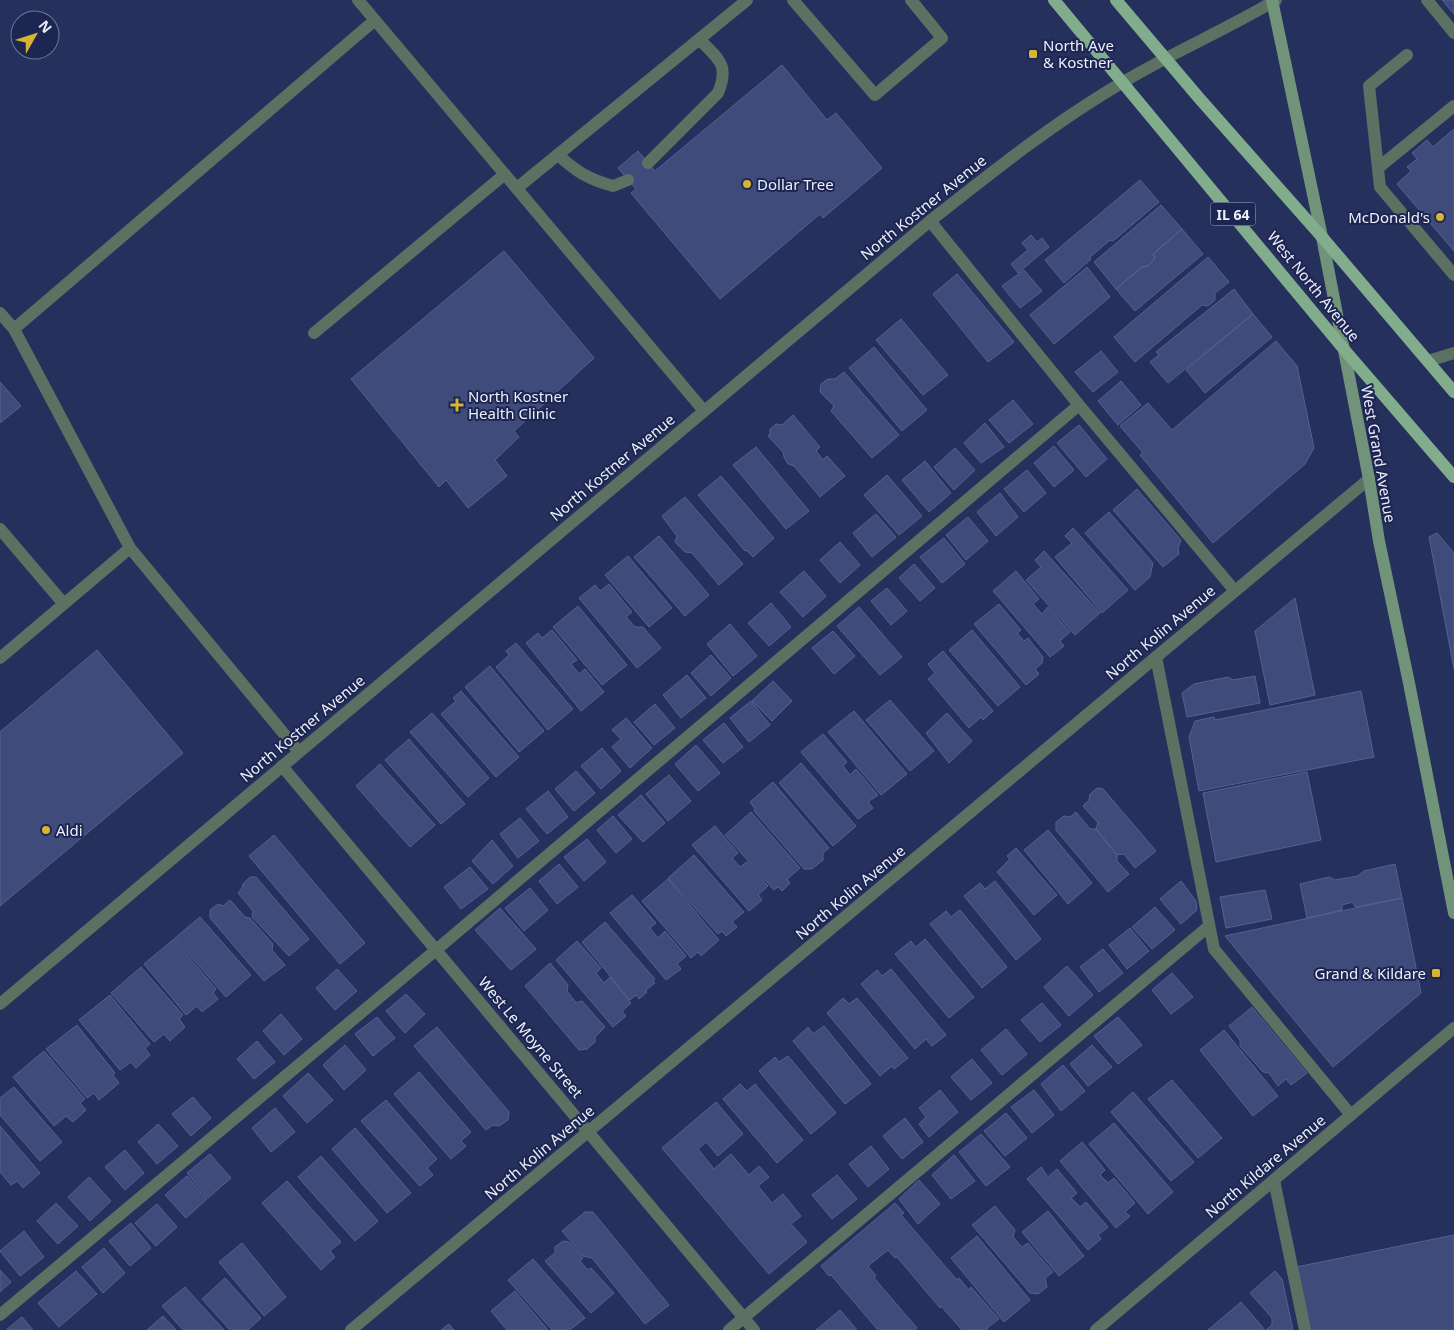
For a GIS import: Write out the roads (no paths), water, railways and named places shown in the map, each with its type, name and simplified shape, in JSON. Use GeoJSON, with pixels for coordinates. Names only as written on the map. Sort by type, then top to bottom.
{"type":"FeatureCollection","features":[{"type":"Feature","properties":{"kind":"main road","name":"West North Avenue"},"geometry":{"type":"LineString","coordinates":[[1054,0],[1342,346],[1454,477]]}},
{"type":"Feature","properties":{"kind":"main road"},"geometry":{"type":"LineString","coordinates":[[1116,0],[1454,392]]}},
{"type":"Feature","properties":{"kind":"main road","name":"West Grand Avenue"},"geometry":{"type":"LineString","coordinates":[[1273,1],[1322,237],[1369,479],[1379,541],[1454,914]]}},
{"type":"Feature","properties":{"kind":"street"},"geometry":{"type":"LineString","coordinates":[[358,0],[704,411]]}},
{"type":"Feature","properties":{"kind":"street"},"geometry":{"type":"LineString","coordinates":[[517,188],[747,0]]}},
{"type":"Feature","properties":{"kind":"street"},"geometry":{"type":"LineString","coordinates":[[793,0],[875,95],[942,38],[911,0]]}},
{"type":"Feature","properties":{"kind":"street"},"geometry":{"type":"LineString","coordinates":[[1426,0],[1454,33]]}},
{"type":"Feature","properties":{"kind":"street","name":"North Kostner Avenue"},"geometry":{"type":"LineString","coordinates":[[0,1004],[930,221],[1006,160],[1123,82],[1273,1]]}},
{"type":"Feature","properties":{"kind":"street"},"geometry":{"type":"LineString","coordinates":[[14,329],[375,20]]}},
{"type":"Feature","properties":{"kind":"street"},"geometry":{"type":"LineString","coordinates":[[648,163],[718,93],[724,79],[721,63],[699,39]]}},
{"type":"Feature","properties":{"kind":"street"},"geometry":{"type":"LineString","coordinates":[[1407,55],[1369,86],[1380,188],[1454,275]]}},
{"type":"Feature","properties":{"kind":"street"},"geometry":{"type":"LineString","coordinates":[[1378,168],[1454,106]]}},
{"type":"Feature","properties":{"kind":"street"},"geometry":{"type":"LineString","coordinates":[[558,155],[575,171],[594,180],[612,186],[628,180]]}},
{"type":"Feature","properties":{"kind":"street"},"geometry":{"type":"LineString","coordinates":[[314,333],[505,174]]}},
{"type":"Feature","properties":{"kind":"street"},"geometry":{"type":"LineString","coordinates":[[930,221],[1079,405],[1235,591]]}},
{"type":"Feature","properties":{"kind":"street"},"geometry":{"type":"LineString","coordinates":[[0,313],[14,329],[130,548],[299,752]]}},
{"type":"Feature","properties":{"kind":"street"},"geometry":{"type":"LineString","coordinates":[[1428,361],[1454,353]]}},
{"type":"Feature","properties":{"kind":"street"},"geometry":{"type":"LineString","coordinates":[[0,1315],[436,950],[1079,405]]}},
{"type":"Feature","properties":{"kind":"street","name":"North Kolin Avenue"},"geometry":{"type":"LineString","coordinates":[[351,1330],[1369,479]]}},
{"type":"Feature","properties":{"kind":"street"},"geometry":{"type":"LineString","coordinates":[[0,529],[64,604]]}},
{"type":"Feature","properties":{"kind":"street"},"geometry":{"type":"LineString","coordinates":[[0,658],[130,548]]}},
{"type":"Feature","properties":{"kind":"street"},"geometry":{"type":"LineString","coordinates":[[1156,657],[1214,949],[1351,1115]]}},
{"type":"Feature","properties":{"kind":"street","name":"West Le Moyne Street"},"geometry":{"type":"LineString","coordinates":[[282,766],[754,1330]]}},
{"type":"Feature","properties":{"kind":"street"},"geometry":{"type":"LineString","coordinates":[[729,1330],[1209,926]]}},
{"type":"Feature","properties":{"kind":"street","name":"North Kildare Avenue"},"geometry":{"type":"LineString","coordinates":[[1096,1330],[1454,1028]]}},
{"type":"Feature","properties":{"kind":"street"},"geometry":{"type":"LineString","coordinates":[[1274,1180],[1305,1330]]}},
{"type":"Feature","properties":{"kind":"place","name":"North Ave & Kostner"},"geometry":{"type":"Point","coordinates":[1033,54]}},
{"type":"Feature","properties":{"kind":"place","name":"Dollar Tree"},"geometry":{"type":"Point","coordinates":[747,184]}},
{"type":"Feature","properties":{"kind":"place","name":"McDonald's"},"geometry":{"type":"Point","coordinates":[1440,217]}},
{"type":"Feature","properties":{"kind":"place","name":"North Kostner Health Clinic"},"geometry":{"type":"Point","coordinates":[457,405]}},
{"type":"Feature","properties":{"kind":"place","name":"Aldi"},"geometry":{"type":"Point","coordinates":[46,830]}},
{"type":"Feature","properties":{"kind":"place","name":"Grand & Kildare"},"geometry":{"type":"Point","coordinates":[1436,973]}}]}
